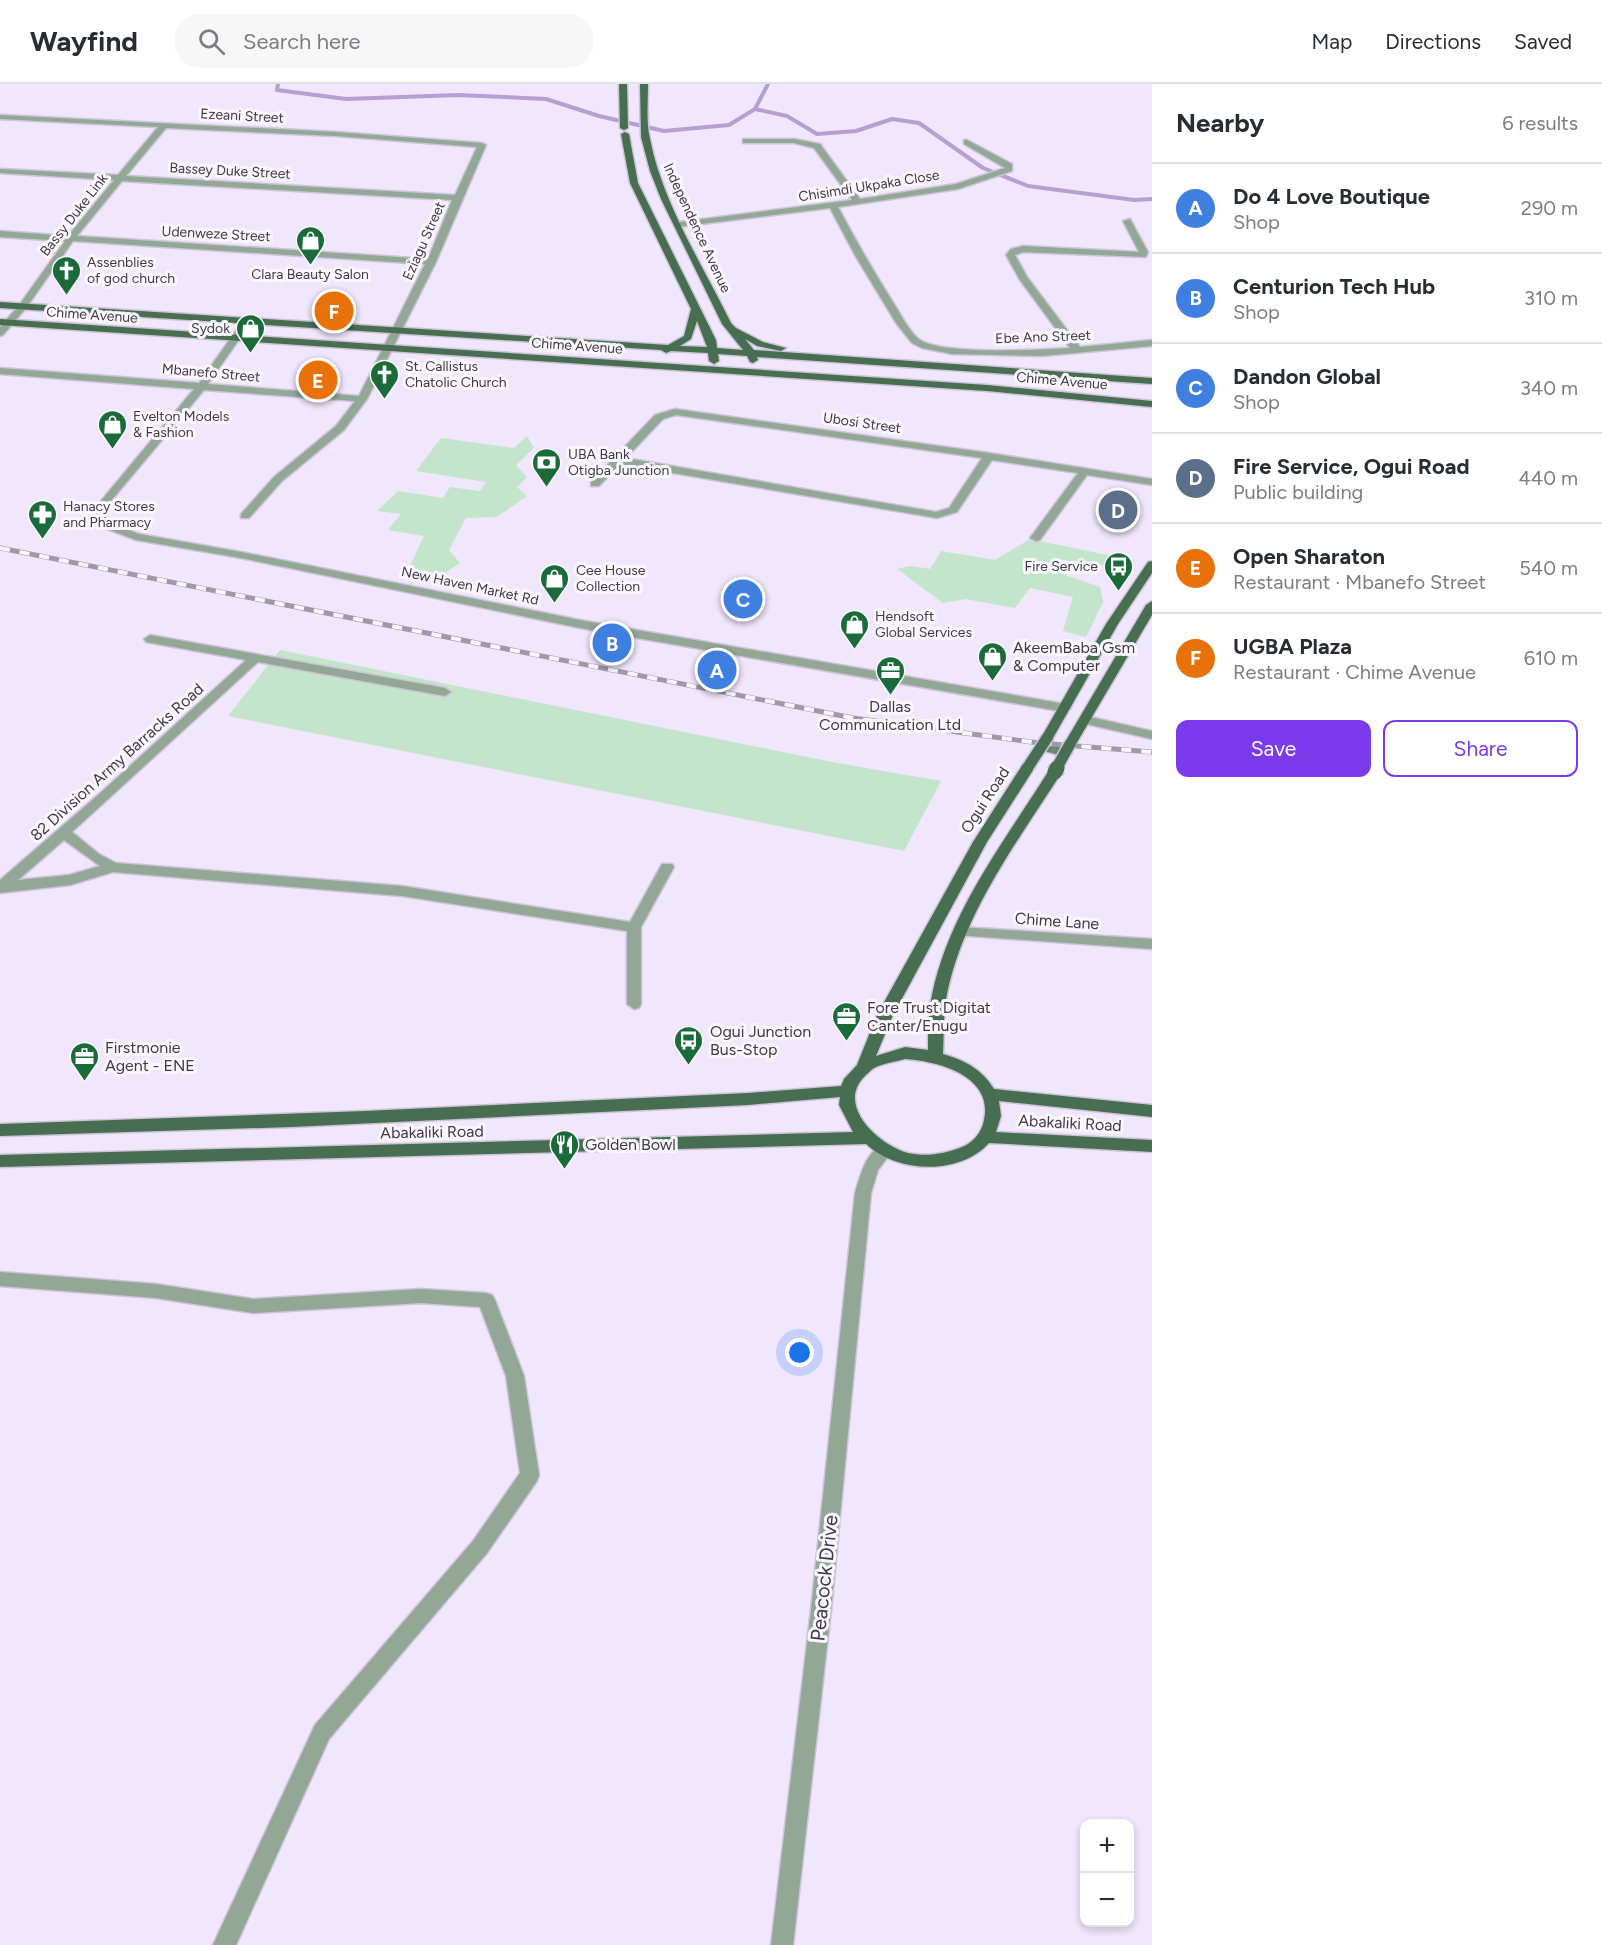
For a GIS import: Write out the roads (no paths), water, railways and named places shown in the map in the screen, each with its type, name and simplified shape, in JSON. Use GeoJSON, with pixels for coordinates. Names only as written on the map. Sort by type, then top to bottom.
{"type":"FeatureCollection","features":[{"type":"Feature","properties":{"kind":"main road"},"geometry":{"type":"LineString","coordinates":[[623,84],[624,131],[634,183],[711,340],[714,370]]}},
{"type":"Feature","properties":{"kind":"main road","name":"Independence Avenue"},"geometry":{"type":"LineString","coordinates":[[644,84],[645,136],[654,171],[665,199],[680,225],[727,324],[752,354]]}},
{"type":"Feature","properties":{"kind":"main road","name":"Chime Avenue"},"geometry":{"type":"LineString","coordinates":[[0,305],[1151,381]]}},
{"type":"Feature","properties":{"kind":"main road"},"geometry":{"type":"LineString","coordinates":[[666,350],[688,337],[696,309]]}},
{"type":"Feature","properties":{"kind":"main road","name":"Chime Avenue"},"geometry":{"type":"LineString","coordinates":[[5,322],[1070,394],[1152,404]]}},
{"type":"Feature","properties":{"kind":"main road"},"geometry":{"type":"LineString","coordinates":[[727,324],[753,340],[770,346],[909,364]]}},
{"type":"Feature","properties":{"kind":"main road"},"geometry":{"type":"LineString","coordinates":[[752,354],[755,373]]}},
{"type":"Feature","properties":{"kind":"main road","name":"Ogui Road"},"geometry":{"type":"LineString","coordinates":[[866,1065],[885,1016],[980,842],[1065,708],[1112,624],[1152,564]]}},
{"type":"Feature","properties":{"kind":"main road"},"geometry":{"type":"LineString","coordinates":[[935,1056],[939,996],[960,932],[984,887],[1086,720],[1152,605]]}},
{"type":"Feature","properties":{"kind":"main road"},"geometry":{"type":"LineString","coordinates":[[1112,624],[1136,631]]}},
{"type":"Feature","properties":{"kind":"main road"},"geometry":{"type":"LineString","coordinates":[[1044,742],[1068,748]]}},
{"type":"Feature","properties":{"kind":"main road"},"geometry":{"type":"LineString","coordinates":[[905,1053],[935,1056],[967,1071],[988,1094],[993,1108],[992,1123],[986,1137],[976,1147],[946,1159],[910,1159],[885,1150],[865,1138],[853,1123],[846,1107],[847,1091],[857,1072],[877,1059],[905,1053]]}},
{"type":"Feature","properties":{"kind":"main road","name":"Abakaliki Road"},"geometry":{"type":"LineString","coordinates":[[0,1130],[414,1116],[777,1099],[847,1091]]}},
{"type":"Feature","properties":{"kind":"main road","name":"Abakaliki Road"},"geometry":{"type":"LineString","coordinates":[[988,1094],[1152,1111]]}},
{"type":"Feature","properties":{"kind":"main road","name":"Abakaliki Road"},"geometry":{"type":"LineString","coordinates":[[986,1137],[1152,1146]]}},
{"type":"Feature","properties":{"kind":"main road","name":"Abakaliki Road"},"geometry":{"type":"LineString","coordinates":[[0,1161],[168,1155],[624,1147],[865,1138]]}},
{"type":"Feature","properties":{"kind":"street","name":"Ezeani Street"},"geometry":{"type":"LineString","coordinates":[[0,117],[336,134],[475,143],[482,146]]}},
{"type":"Feature","properties":{"kind":"street","name":"Bassy Duke Link"},"geometry":{"type":"LineString","coordinates":[[5,322],[23,306],[70,238],[163,126]]}},
{"type":"Feature","properties":{"kind":"street"},"geometry":{"type":"LineString","coordinates":[[746,141],[794,141],[817,146],[858,202]]}},
{"type":"Feature","properties":{"kind":"street","name":"Chisimdi Ukpaka Close"},"geometry":{"type":"LineString","coordinates":[[680,225],[833,206],[958,186],[1004,172],[1009,166],[966,142]]}},
{"type":"Feature","properties":{"kind":"street","name":"Eziagu Street"},"geometry":{"type":"LineString","coordinates":[[389,347],[431,262],[482,146]]}},
{"type":"Feature","properties":{"kind":"street","name":"Bassey Duke Street"},"geometry":{"type":"LineString","coordinates":[[0,171],[458,198]]}},
{"type":"Feature","properties":{"kind":"street","name":"Ebe Ano Street"},"geometry":{"type":"LineString","coordinates":[[833,206],[860,257],[901,323],[915,341],[935,349],[1001,353],[1078,351],[1152,343]]}},
{"type":"Feature","properties":{"kind":"street"},"geometry":{"type":"LineString","coordinates":[[1078,351],[1023,278],[1011,253],[1023,249],[1143,255],[1144,252],[1127,221]]}},
{"type":"Feature","properties":{"kind":"street","name":"Udenweze Street"},"geometry":{"type":"LineString","coordinates":[[0,234],[431,262]]}},
{"type":"Feature","properties":{"kind":"street","name":"New Haven Market Rd"},"geometry":{"type":"LineString","coordinates":[[247,321],[202,386],[100,508],[99,515],[106,525],[136,537],[241,555],[563,621],[1065,708]]}},
{"type":"Feature","properties":{"kind":"street"},"geometry":{"type":"LineString","coordinates":[[0,333],[5,322]]}},
{"type":"Feature","properties":{"kind":"street"},"geometry":{"type":"LineString","coordinates":[[245,516],[278,479],[340,428],[362,399],[389,347]]}},
{"type":"Feature","properties":{"kind":"street","name":"Mbanefo Street"},"geometry":{"type":"LineString","coordinates":[[0,371],[362,399]]}},
{"type":"Feature","properties":{"kind":"street","name":"Ubosi Street"},"geometry":{"type":"LineString","coordinates":[[595,484],[658,417],[675,412],[989,456],[1152,482]]}},
{"type":"Feature","properties":{"kind":"street"},"geometry":{"type":"LineString","coordinates":[[618,460],[937,515],[953,510],[989,456]]}},
{"type":"Feature","properties":{"kind":"street"},"geometry":{"type":"LineString","coordinates":[[1036,538],[1084,472]]}},
{"type":"Feature","properties":{"kind":"street"},"geometry":{"type":"LineString","coordinates":[[150,639],[445,692]]}},
{"type":"Feature","properties":{"kind":"street","name":"82 Division Army Barracks Road"},"geometry":{"type":"LineString","coordinates":[[1,887],[64,833],[255,658]]}},
{"type":"Feature","properties":{"kind":"street"},"geometry":{"type":"LineString","coordinates":[[1086,720],[1152,735]]}},
{"type":"Feature","properties":{"kind":"street"},"geometry":{"type":"LineString","coordinates":[[64,833],[94,857],[113,867]]}},
{"type":"Feature","properties":{"kind":"street"},"geometry":{"type":"LineString","coordinates":[[1,887],[70,880],[113,867],[402,891],[634,927]]}},
{"type":"Feature","properties":{"kind":"street"},"geometry":{"type":"LineString","coordinates":[[634,1004],[634,927],[667,867]]}},
{"type":"Feature","properties":{"kind":"street","name":"Chime Lane"},"geometry":{"type":"LineString","coordinates":[[960,932],[1152,945]]}},
{"type":"Feature","properties":{"kind":"street","name":"Peacock Drive"},"geometry":{"type":"LineString","coordinates":[[782,1945],[821,1610],[861,1210],[866,1178],[885,1150]]}},
{"type":"Feature","properties":{"kind":"street"},"geometry":{"type":"LineString","coordinates":[[0,1279],[156,1292],[252,1306],[421,1296],[486,1300],[515,1376],[530,1475],[480,1547],[322,1732],[224,1945]]}},
{"type":"Feature","properties":{"kind":"waterway"},"geometry":{"type":"LineString","coordinates":[[278,84],[277,90],[346,99],[458,95],[546,99],[599,116],[664,131],[729,125],[755,109]]}},
{"type":"Feature","properties":{"kind":"waterway"},"geometry":{"type":"LineString","coordinates":[[755,109],[768,84]]}},
{"type":"Feature","properties":{"kind":"waterway"},"geometry":{"type":"LineString","coordinates":[[755,109],[787,116],[817,134],[856,131],[892,119],[919,123],[983,168],[1028,186],[1134,200],[1152,199]]}},
{"type":"Feature","properties":{"kind":"railway"},"geometry":{"type":"LineString","coordinates":[[0,548],[853,718],[1039,743],[1152,752]]}},
{"type":"Feature","properties":{"kind":"place","name":"Clara Beauty Salon"},"geometry":{"type":"Point","coordinates":[310,266]}},
{"type":"Feature","properties":{"kind":"place","name":"Assenblies of god church"},"geometry":{"type":"Point","coordinates":[66,296]}},
{"type":"Feature","properties":{"kind":"place","name":"UGBA Plaza"},"geometry":{"type":"Point","coordinates":[334,311]}},
{"type":"Feature","properties":{"kind":"place","name":"Sydok"},"geometry":{"type":"Point","coordinates":[251,354]}},
{"type":"Feature","properties":{"kind":"place","name":"Open Sharaton"},"geometry":{"type":"Point","coordinates":[318,380]}},
{"type":"Feature","properties":{"kind":"place","name":"St. Callistus Chatolic Church"},"geometry":{"type":"Point","coordinates":[384,400]}},
{"type":"Feature","properties":{"kind":"place","name":"Evelton Models & Fashion"},"geometry":{"type":"Point","coordinates":[112,450]}},
{"type":"Feature","properties":{"kind":"place","name":"UBA Bank Otigba Junction"},"geometry":{"type":"Point","coordinates":[547,488]}},
{"type":"Feature","properties":{"kind":"place","name":"Fire Service, Ogui Road"},"geometry":{"type":"Point","coordinates":[1118,510]}},
{"type":"Feature","properties":{"kind":"place","name":"Hanacy Stores and Pharmacy"},"geometry":{"type":"Point","coordinates":[42,540]}},
{"type":"Feature","properties":{"kind":"place","name":"Fire Service"},"geometry":{"type":"Point","coordinates":[1119,592]}},
{"type":"Feature","properties":{"kind":"place","name":"Dandon Global"},"geometry":{"type":"Point","coordinates":[743,599]}},
{"type":"Feature","properties":{"kind":"place","name":"Cee House Collection"},"geometry":{"type":"Point","coordinates":[555,604]}},
{"type":"Feature","properties":{"kind":"place","name":"Centurion Tech Hub"},"geometry":{"type":"Point","coordinates":[612,643]}},
{"type":"Feature","properties":{"kind":"place","name":"Hendsoft Global Services"},"geometry":{"type":"Point","coordinates":[854,650]}},
{"type":"Feature","properties":{"kind":"place","name":"Do 4 Love Boutique"},"geometry":{"type":"Point","coordinates":[717,670]}},
{"type":"Feature","properties":{"kind":"place","name":"AkeemBaba Gsm & Computer"},"geometry":{"type":"Point","coordinates":[992,682]}},
{"type":"Feature","properties":{"kind":"place","name":"Dallas Communication Ltd"},"geometry":{"type":"Point","coordinates":[890,696]}},
{"type":"Feature","properties":{"kind":"place","name":"Fore Trust Digitat Canter/Enugu"},"geometry":{"type":"Point","coordinates":[846,1042]}},
{"type":"Feature","properties":{"kind":"place","name":"Ogui Junction Bus-Stop"},"geometry":{"type":"Point","coordinates":[689,1066]}},
{"type":"Feature","properties":{"kind":"place","name":"Firstmonie Agent - ENE"},"geometry":{"type":"Point","coordinates":[84,1082]}},
{"type":"Feature","properties":{"kind":"place","name":"Golden Bowl"},"geometry":{"type":"Point","coordinates":[564,1170]}}]}
